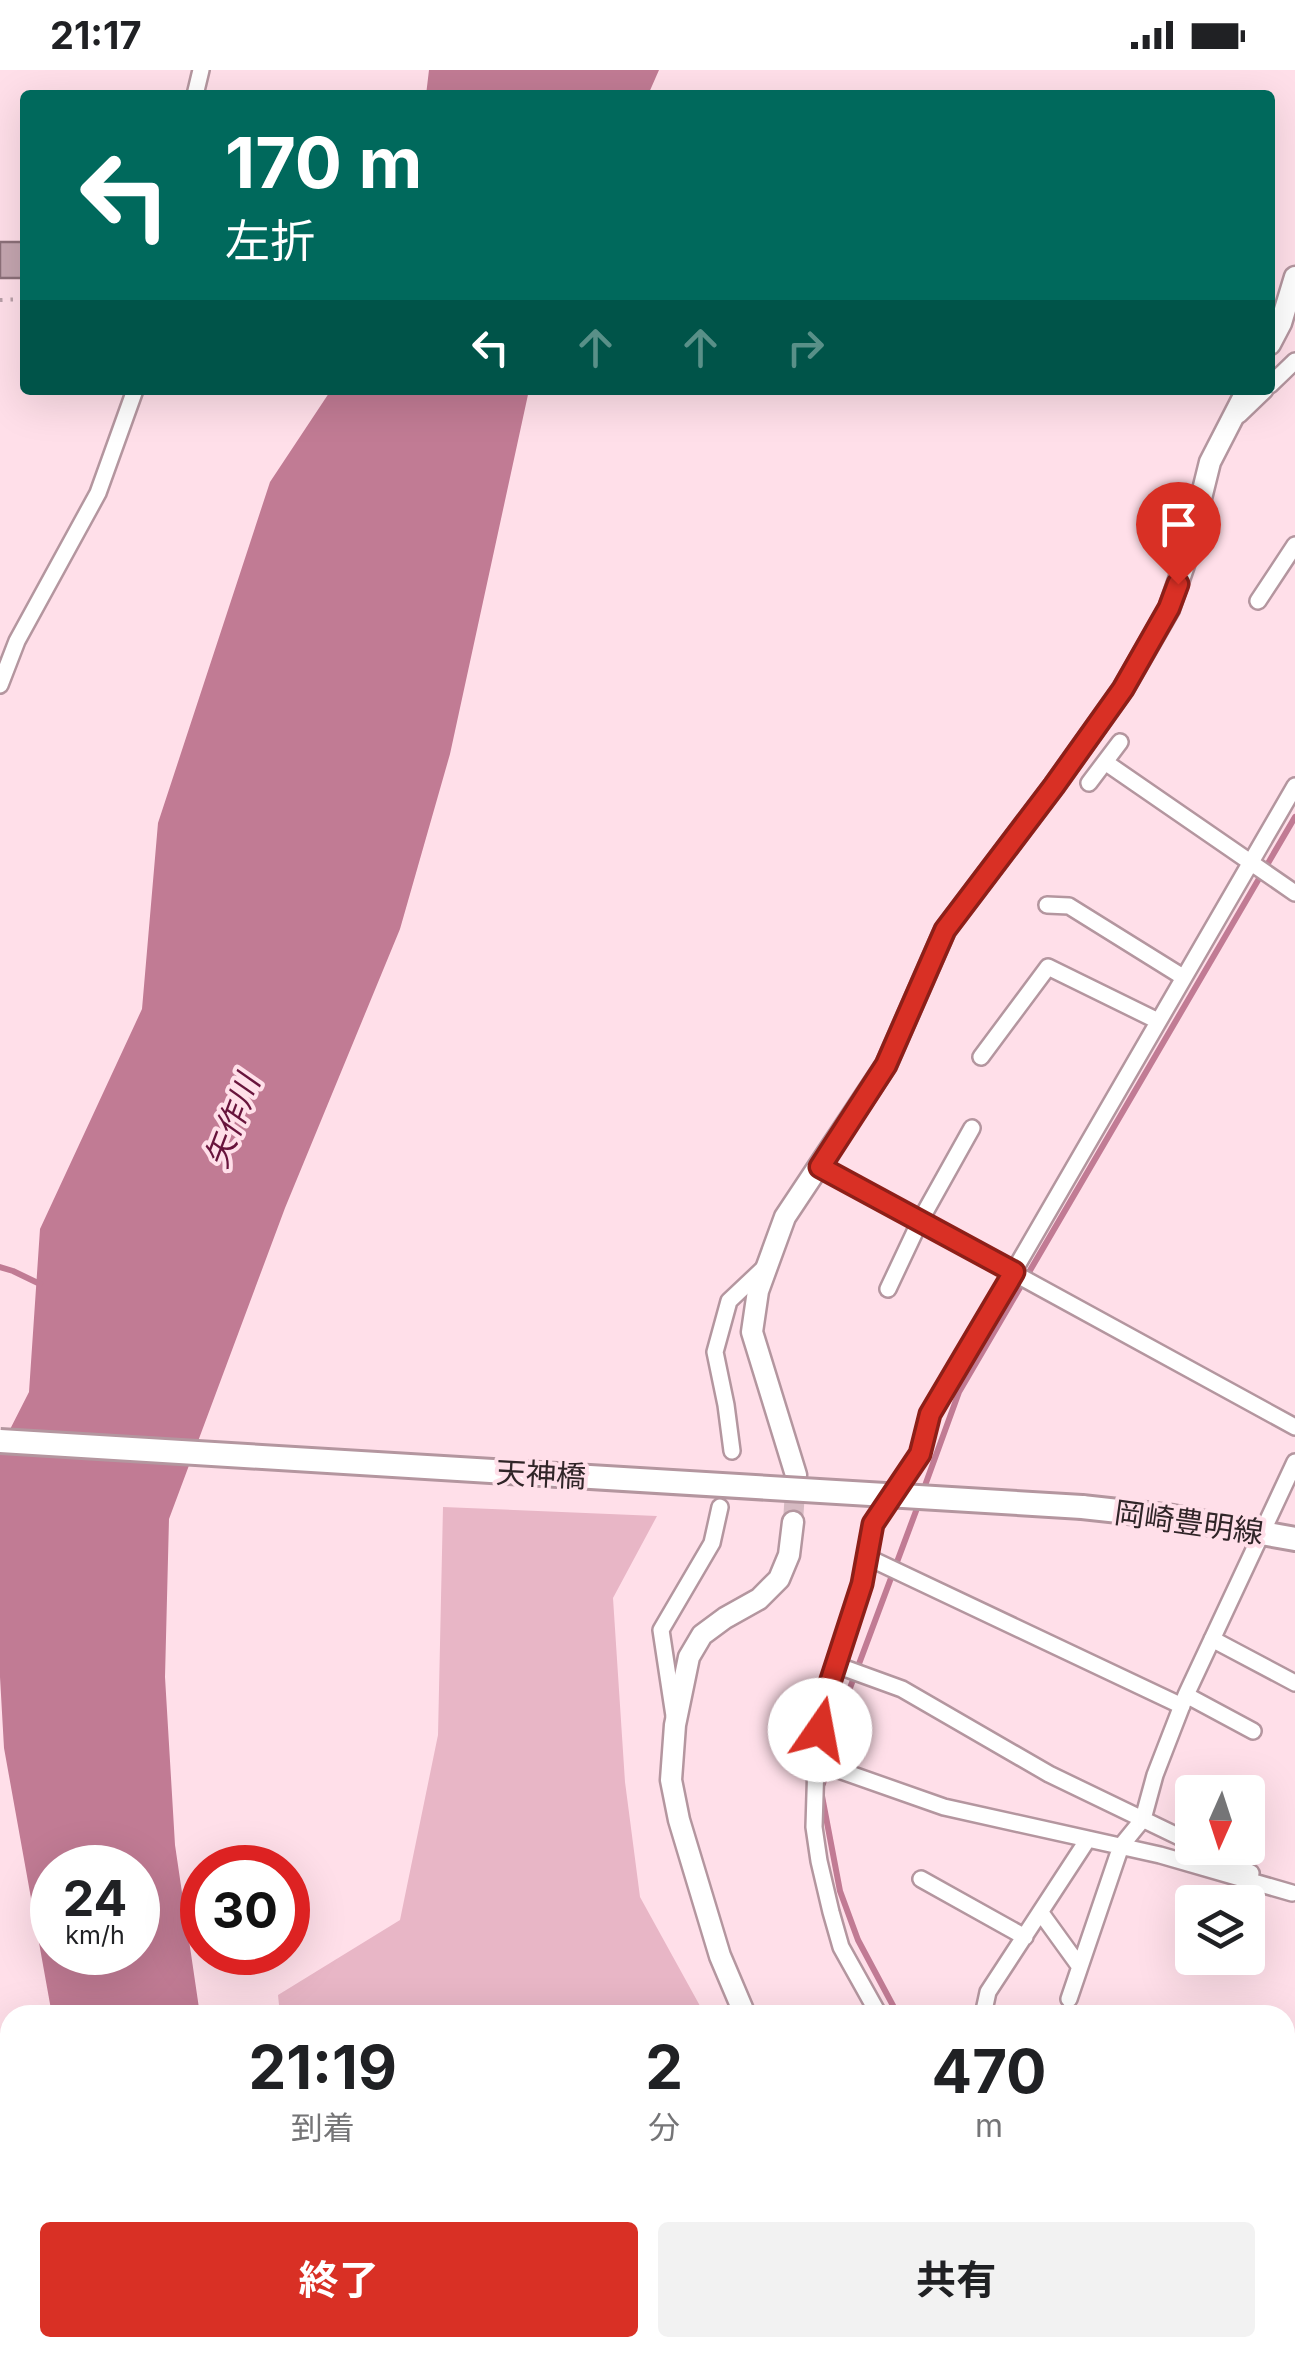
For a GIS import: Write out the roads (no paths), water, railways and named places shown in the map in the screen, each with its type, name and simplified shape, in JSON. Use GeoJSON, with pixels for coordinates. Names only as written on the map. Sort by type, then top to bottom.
{"type":"FeatureCollection","features":[{"type":"Feature","properties":{"kind":"main road","name":"天神橋"},"geometry":{"type":"LineString","coordinates":[[0,1442],[1082,1507]]}},
{"type":"Feature","properties":{"kind":"main road","name":"岡崎豊明線"},"geometry":{"type":"LineString","coordinates":[[1082,1507],[1173,1517],[1295,1538]]}},
{"type":"Feature","properties":{"kind":"street"},"geometry":{"type":"LineString","coordinates":[[1275,335],[1295,277]]}},
{"type":"Feature","properties":{"kind":"street"},"geometry":{"type":"LineString","coordinates":[[1275,338],[1295,318]]}},
{"type":"Feature","properties":{"kind":"street"},"geometry":{"type":"LineString","coordinates":[[1275,380],[1295,361]]}},
{"type":"Feature","properties":{"kind":"street"},"geometry":{"type":"LineString","coordinates":[[0,685],[17,641],[98,493],[133,395]]}},
{"type":"Feature","properties":{"kind":"street"},"geometry":{"type":"LineString","coordinates":[[796,1475],[752,1332],[758,1291],[785,1218],[886,1065],[945,930],[1123,689],[1169,608],[1186,559],[1210,462],[1244,395]]}},
{"type":"Feature","properties":{"kind":"street"},"geometry":{"type":"LineString","coordinates":[[1230,424],[1260,395]]}},
{"type":"Feature","properties":{"kind":"street"},"geometry":{"type":"LineString","coordinates":[[1258,601],[1295,545]]}},
{"type":"Feature","properties":{"kind":"street"},"geometry":{"type":"LineString","coordinates":[[1090,783],[1120,742]]}},
{"type":"Feature","properties":{"kind":"street"},"geometry":{"type":"LineString","coordinates":[[1105,762],[1295,893]]}},
{"type":"Feature","properties":{"kind":"street"},"geometry":{"type":"LineString","coordinates":[[873,2005],[841,1947],[814,1826],[816,1762],[825,1698],[862,1584],[873,1524],[920,1454],[930,1414],[1295,786]]}},
{"type":"Feature","properties":{"kind":"street"},"geometry":{"type":"LineString","coordinates":[[1047,905],[1070,906],[1184,978]]}},
{"type":"Feature","properties":{"kind":"street"},"geometry":{"type":"LineString","coordinates":[[980,1056],[1048,967],[1158,1021]]}},
{"type":"Feature","properties":{"kind":"street"},"geometry":{"type":"LineString","coordinates":[[888,1289],[920,1221],[972,1128]]}},
{"type":"Feature","properties":{"kind":"street"},"geometry":{"type":"LineString","coordinates":[[820,1167],[1295,1427]]}},
{"type":"Feature","properties":{"kind":"street"},"geometry":{"type":"LineString","coordinates":[[732,1451],[714,1352],[729,1301],[768,1264]]}},
{"type":"Feature","properties":{"kind":"street"},"geometry":{"type":"LineString","coordinates":[[1069,1999],[1121,1846],[1143,1818],[1184,1700],[1295,1462]]}},
{"type":"Feature","properties":{"kind":"street"},"geometry":{"type":"LineString","coordinates":[[675,1725],[662,1630],[712,1543],[720,1507]]}},
{"type":"Feature","properties":{"kind":"street"},"geometry":{"type":"LineString","coordinates":[[742,2005],[720,1956],[679,1820],[671,1780],[675,1725],[690,1657],[702,1635],[759,1599],[779,1579],[789,1556],[793,1522]]}},
{"type":"Feature","properties":{"kind":"street"},"geometry":{"type":"LineString","coordinates":[[867,1556],[1253,1731]]}},
{"type":"Feature","properties":{"kind":"street"},"geometry":{"type":"LineString","coordinates":[[1212,1639],[1295,1683]]}},
{"type":"Feature","properties":{"kind":"street"},"geometry":{"type":"LineString","coordinates":[[836,1665],[902,1690],[1049,1774],[1175,1835]]}},
{"type":"Feature","properties":{"kind":"street"},"geometry":{"type":"LineString","coordinates":[[816,1762],[944,1807],[1212,1868],[1294,1894]]}},
{"type":"Feature","properties":{"kind":"street"},"geometry":{"type":"LineString","coordinates":[[985,2005],[988,1992],[1088,1839]]}},
{"type":"Feature","properties":{"kind":"street"},"geometry":{"type":"LineString","coordinates":[[1235,1865],[1294,1894]]}},
{"type":"Feature","properties":{"kind":"street"},"geometry":{"type":"LineString","coordinates":[[921,1878],[1025,1938]]}},
{"type":"Feature","properties":{"kind":"street"},"geometry":{"type":"LineString","coordinates":[[1041,1913],[1080,1967]]}},
{"type":"Feature","properties":{"kind":"water"},"geometry":{"type":"Polygon","coordinates":[[[429,70],[659,70],[650,90],[427,90],[429,70]]]}},
{"type":"Feature","properties":{"kind":"water","name":"矢作川"},"geometry":{"type":"Polygon","coordinates":[[[328,395],[528,395],[450,754],[400,929],[285,1208],[169,1519],[165,1677],[180,1879],[180,1975],[194,1975],[199,2005],[50,2005],[45,1975],[160,1975],[160,1845],[30,1845],[30,1893],[4,1748],[0,1677],[0,1449],[29,1392],[40,1229],[142,1009],[158,823],[270,482],[328,395]]]}},
{"type":"Feature","properties":{"kind":"waterway"},"geometry":{"type":"LineString","coordinates":[[923,1491],[959,1392],[1295,817]]}},
{"type":"Feature","properties":{"kind":"waterway"},"geometry":{"type":"LineString","coordinates":[[0,1267],[40,1284]]}},
{"type":"Feature","properties":{"kind":"waterway"},"geometry":{"type":"LineString","coordinates":[[823,1784],[847,1696],[919,1503]]}},
{"type":"Feature","properties":{"kind":"waterway"},"geometry":{"type":"LineString","coordinates":[[822,1796],[840,1891],[858,1940],[893,2005]]}},
{"type":"Feature","properties":{"kind":"tunnel"},"geometry":{"type":"LineString","coordinates":[[793,1522],[796,1475]]}}]}
